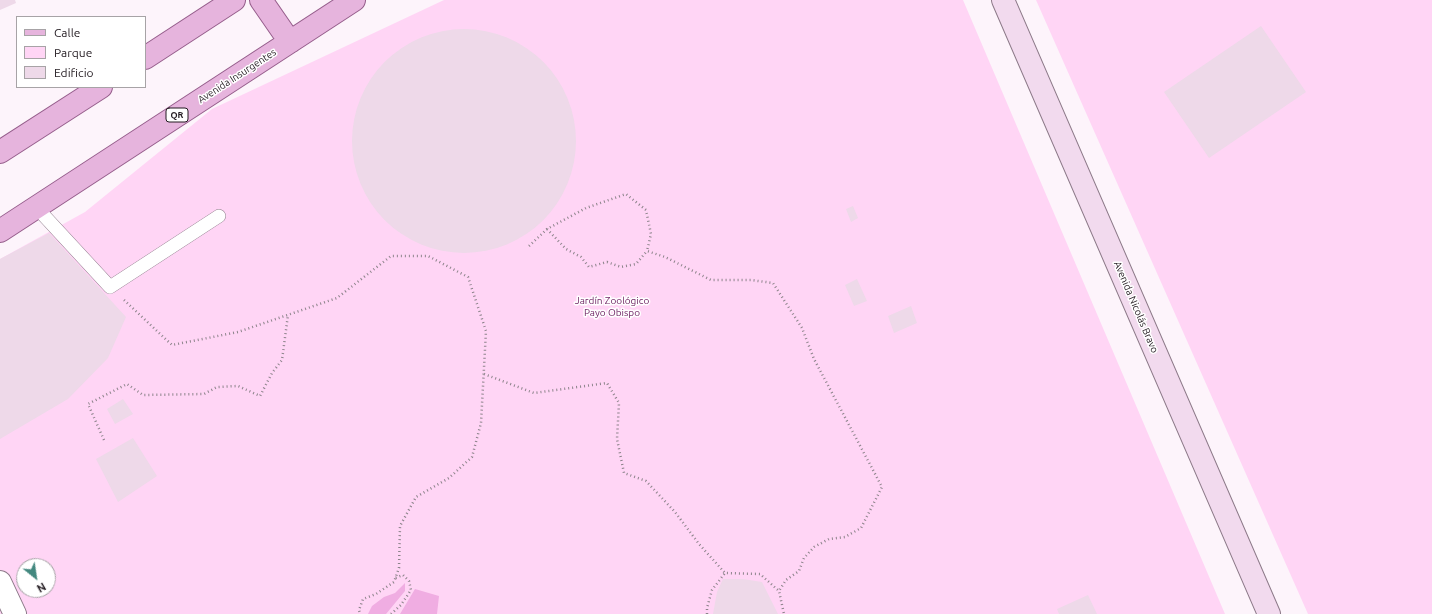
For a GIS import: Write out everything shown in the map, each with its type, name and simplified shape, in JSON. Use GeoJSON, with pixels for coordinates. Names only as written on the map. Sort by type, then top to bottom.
{"type":"FeatureCollection","features":[{"type":"Feature","properties":{"kind":"main road"},"geometry":{"type":"LineString","coordinates":[[146,57],[234,0]]}},
{"type":"Feature","properties":{"kind":"main road"},"geometry":{"type":"LineString","coordinates":[[261,0],[290,42]]}},
{"type":"Feature","properties":{"kind":"main road","name":"Avenida Insurgentes"},"geometry":{"type":"LineString","coordinates":[[0,231],[354,0]]}},
{"type":"Feature","properties":{"kind":"main road","name":"Avenida Nicolás Bravo"},"geometry":{"type":"LineString","coordinates":[[1003,0],[1269,614]]}},
{"type":"Feature","properties":{"kind":"main road"},"geometry":{"type":"LineString","coordinates":[[0,152],[99,88]]}},
{"type":"Feature","properties":{"kind":"street"},"geometry":{"type":"LineString","coordinates":[[0,582],[15,614]]}},
{"type":"Feature","properties":{"kind":"lane"},"geometry":{"type":"LineString","coordinates":[[36,207],[110,287],[219,216]]}},
{"type":"Feature","properties":{"kind":"path"},"geometry":{"type":"LineString","coordinates":[[529,246],[547,229],[586,208],[626,194],[646,210],[651,234],[647,251],[636,264],[621,268],[607,262],[589,267],[581,257],[566,249],[547,229]]}},
{"type":"Feature","properties":{"kind":"path"},"geometry":{"type":"LineString","coordinates":[[647,251],[665,257],[711,280],[751,280],[773,283],[802,328],[814,359],[882,487],[861,528],[845,537],[830,539],[814,547],[804,558],[799,571],[786,580],[779,591]]}},
{"type":"Feature","properties":{"kind":"path"},"geometry":{"type":"LineString","coordinates":[[110,287],[172,345],[238,332],[337,298],[390,256],[428,256],[468,277],[486,331],[480,423],[472,457],[449,478],[416,497],[400,526],[398,568],[394,582],[376,594],[363,599],[359,610],[360,614]]}},
{"type":"Feature","properties":{"kind":"path"},"geometry":{"type":"LineString","coordinates":[[104,440],[88,404],[127,384],[143,395],[204,394],[218,387],[238,386],[260,396],[272,373],[282,360],[288,315]]}},
{"type":"Feature","properties":{"kind":"path"},"geometry":{"type":"LineString","coordinates":[[484,374],[534,393],[607,383],[619,403],[617,439],[624,473],[646,481],[675,512],[698,544],[725,573],[760,574],[779,591],[784,614]]}},
{"type":"Feature","properties":{"kind":"path"},"geometry":{"type":"LineString","coordinates":[[707,614],[707,608],[712,590],[725,573]]}},
{"type":"Feature","properties":{"kind":"path"},"geometry":{"type":"LineString","coordinates":[[391,614],[401,605],[411,590],[409,581],[403,575],[395,578]]}},
{"type":"Feature","properties":{"kind":"green space","name":"Jardín Zoológico Payo Obispo"},"geometry":{"type":"Polygon","coordinates":[[[444,0],[963,0],[1225,614],[0,614],[0,259],[85,212],[212,109],[444,0]]]}},
{"type":"Feature","properties":{"kind":"green space"},"geometry":{"type":"Polygon","coordinates":[[[1036,0],[1432,0],[1432,614],[1308,614],[1036,0]]]}},
{"type":"Feature","properties":{"kind":"shaded area"},"geometry":{"type":"Polygon","coordinates":[[[405,583],[405,591],[386,614],[368,614],[372,606],[384,597],[395,593],[405,583]]]}},
{"type":"Feature","properties":{"kind":"shaded area"},"geometry":{"type":"Polygon","coordinates":[[[415,589],[439,596],[437,614],[400,614],[415,589]]]}},
{"type":"Feature","properties":{"kind":"building"},"geometry":{"type":"Polygon","coordinates":[[[0,0],[15,0],[16,3],[0,10],[0,0]]]}},
{"type":"Feature","properties":{"kind":"building"},"geometry":{"type":"Polygon","coordinates":[[[1261,26],[1306,92],[1209,158],[1164,92],[1261,26]]]}},
{"type":"Feature","properties":{"kind":"building"},"geometry":{"type":"Polygon","coordinates":[[[453,29],[475,29],[507,37],[517,42],[535,54],[551,70],[568,98],[574,119],[576,141],[574,163],[568,184],[551,212],[535,228],[507,245],[475,253],[453,253],[421,245],[411,240],[393,228],[377,212],[360,184],[352,152],[352,130],[360,98],[365,88],[377,70],[393,54],[421,37],[453,29]]]}},
{"type":"Feature","properties":{"kind":"building"},"geometry":{"type":"Polygon","coordinates":[[[853,206],[858,218],[851,222],[846,209],[853,206]]]}},
{"type":"Feature","properties":{"kind":"building"},"geometry":{"type":"Polygon","coordinates":[[[49,233],[126,317],[108,358],[68,399],[0,439],[0,259],[49,233]]]}},
{"type":"Feature","properties":{"kind":"building"},"geometry":{"type":"Polygon","coordinates":[[[857,279],[867,301],[854,306],[845,285],[857,279]]]}},
{"type":"Feature","properties":{"kind":"building"},"geometry":{"type":"Polygon","coordinates":[[[911,306],[917,323],[894,333],[888,316],[911,306]]]}},
{"type":"Feature","properties":{"kind":"building"},"geometry":{"type":"Polygon","coordinates":[[[123,399],[133,414],[115,424],[107,409],[123,399]]]}},
{"type":"Feature","properties":{"kind":"building"},"geometry":{"type":"Polygon","coordinates":[[[133,438],[157,476],[118,502],[96,459],[133,438]]]}},
{"type":"Feature","properties":{"kind":"building"},"geometry":{"type":"Polygon","coordinates":[[[723,579],[743,579],[762,582],[778,614],[713,614],[717,592],[723,579]]]}},
{"type":"Feature","properties":{"kind":"building"},"geometry":{"type":"Polygon","coordinates":[[[1088,595],[1097,614],[1059,614],[1057,609],[1088,595]]]}}]}
